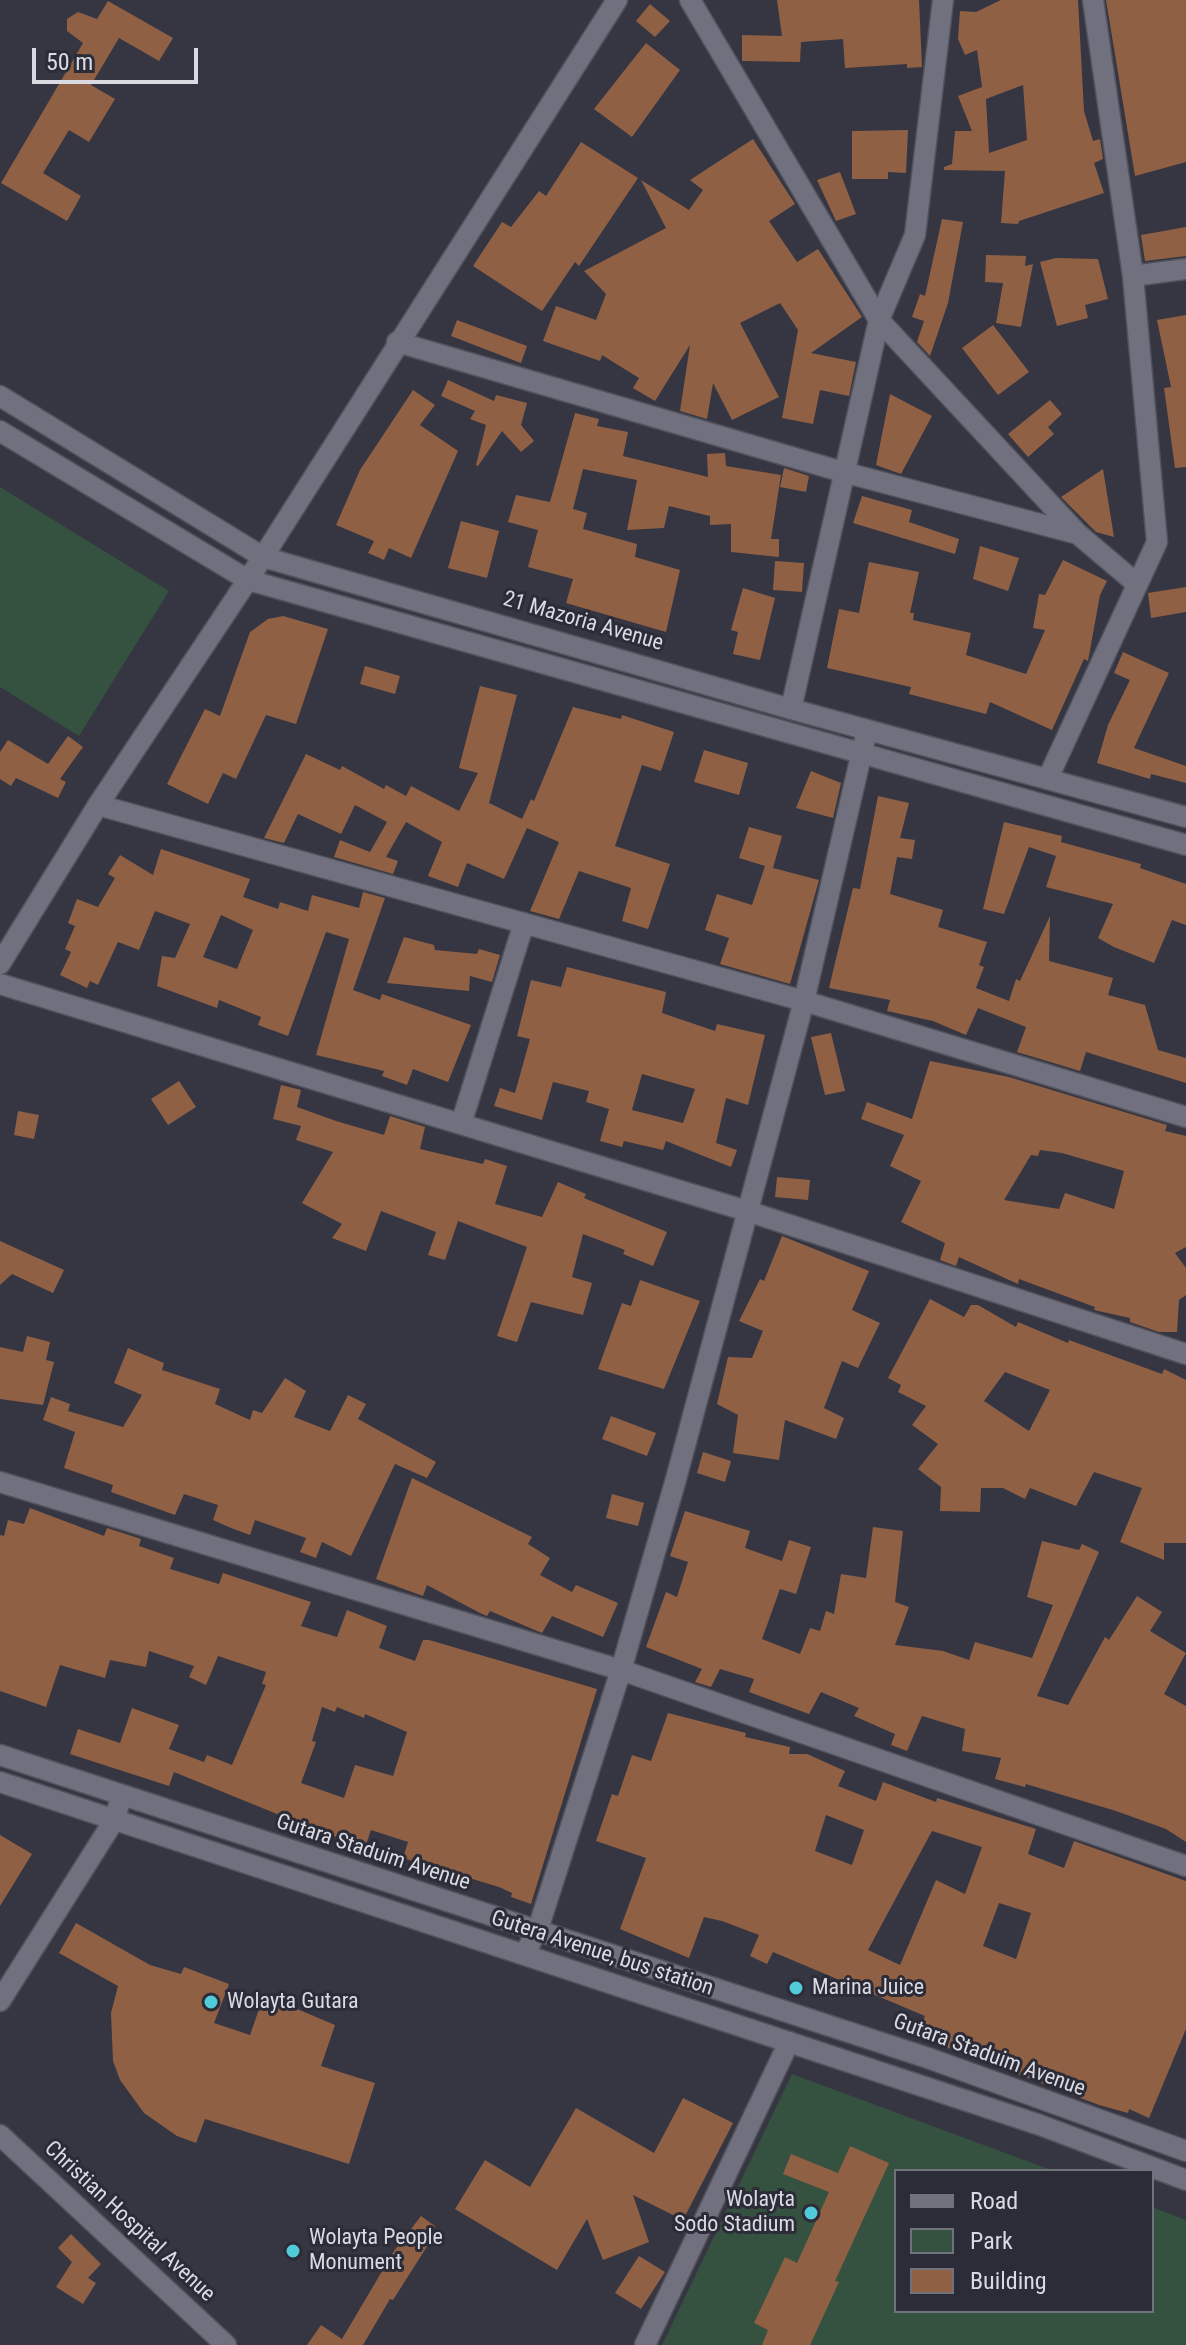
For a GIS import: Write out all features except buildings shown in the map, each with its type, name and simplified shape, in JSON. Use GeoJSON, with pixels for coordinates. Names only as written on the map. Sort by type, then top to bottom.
{"type":"FeatureCollection","features":[{"type":"Feature","properties":{"kind":"street"},"geometry":{"type":"LineString","coordinates":[[0,964],[98,805],[263,557],[617,0]]}},
{"type":"Feature","properties":{"kind":"street"},"geometry":{"type":"LineString","coordinates":[[690,0],[879,320],[1078,534],[1137,584]]}},
{"type":"Feature","properties":{"kind":"street"},"geometry":{"type":"LineString","coordinates":[[791,709],[879,320],[915,235],[943,0]]}},
{"type":"Feature","properties":{"kind":"street"},"geometry":{"type":"LineString","coordinates":[[1048,778],[1157,542],[1133,276],[1093,0]]}},
{"type":"Feature","properties":{"kind":"street"},"geometry":{"type":"LineString","coordinates":[[1133,276],[1186,269]]}},
{"type":"Feature","properties":{"kind":"street"},"geometry":{"type":"LineString","coordinates":[[397,342],[843,472],[1078,534]]}},
{"type":"Feature","properties":{"kind":"street","name":"21 Mazoria Avenue"},"geometry":{"type":"LineString","coordinates":[[0,396],[263,557],[791,709],[1186,817]]}},
{"type":"Feature","properties":{"kind":"street"},"geometry":{"type":"LineString","coordinates":[[0,431],[248,580],[1186,845]]}},
{"type":"Feature","properties":{"kind":"street"},"geometry":{"type":"LineString","coordinates":[[525,1953],[538,1929],[621,1670],[804,1001],[867,730]]}},
{"type":"Feature","properties":{"kind":"street"},"geometry":{"type":"LineString","coordinates":[[98,805],[804,1001],[1186,1117]]}},
{"type":"Feature","properties":{"kind":"street"},"geometry":{"type":"LineString","coordinates":[[461,1124],[524,923]]}},
{"type":"Feature","properties":{"kind":"street"},"geometry":{"type":"LineString","coordinates":[[0,984],[747,1211],[1186,1354]]}},
{"type":"Feature","properties":{"kind":"street"},"geometry":{"type":"LineString","coordinates":[[0,1482],[621,1670],[1186,1866]]}},
{"type":"Feature","properties":{"kind":"street","name":"Gutara Staduim Avenue"},"geometry":{"type":"LineString","coordinates":[[0,1755],[375,1880],[538,1929],[928,2058],[1186,2151]]}},
{"type":"Feature","properties":{"kind":"street","name":"Gutera Avenue, bus station"},"geometry":{"type":"LineString","coordinates":[[0,1782],[113,1822],[525,1953],[1040,2125],[1186,2180]]}},
{"type":"Feature","properties":{"kind":"street"},"geometry":{"type":"LineString","coordinates":[[0,2001],[113,1822],[122,1796]]}},
{"type":"Feature","properties":{"kind":"street"},"geometry":{"type":"LineString","coordinates":[[645,2345],[789,2042]]}},
{"type":"Feature","properties":{"kind":"street","name":"Christian Hospital Avenue"},"geometry":{"type":"LineString","coordinates":[[0,2135],[226,2345]]}},
{"type":"Feature","properties":{"kind":"green space"},"geometry":{"type":"Polygon","coordinates":[[[0,487],[169,591],[79,736],[0,687],[0,487]]]}},
{"type":"Feature","properties":{"kind":"green space","name":"Wolayta Sodo Stadium"},"geometry":{"type":"Polygon","coordinates":[[[792,2074],[1049,2169],[894,2169],[894,2313],[1154,2313],[1154,2208],[1186,2220],[1186,2345],[662,2345],[792,2074]]]}},
{"type":"Feature","properties":{"kind":"place","name":"Marina Juice"},"geometry":{"type":"Point","coordinates":[796,1988]}},
{"type":"Feature","properties":{"kind":"place","name":"Wolayta Gutara"},"geometry":{"type":"Point","coordinates":[211,2002]}},
{"type":"Feature","properties":{"kind":"place","name":"Wolayta Sodo Stadium"},"geometry":{"type":"Point","coordinates":[811,2213]}},
{"type":"Feature","properties":{"kind":"place","name":"Wolayta People Monument"},"geometry":{"type":"Point","coordinates":[293,2251]}}]}
